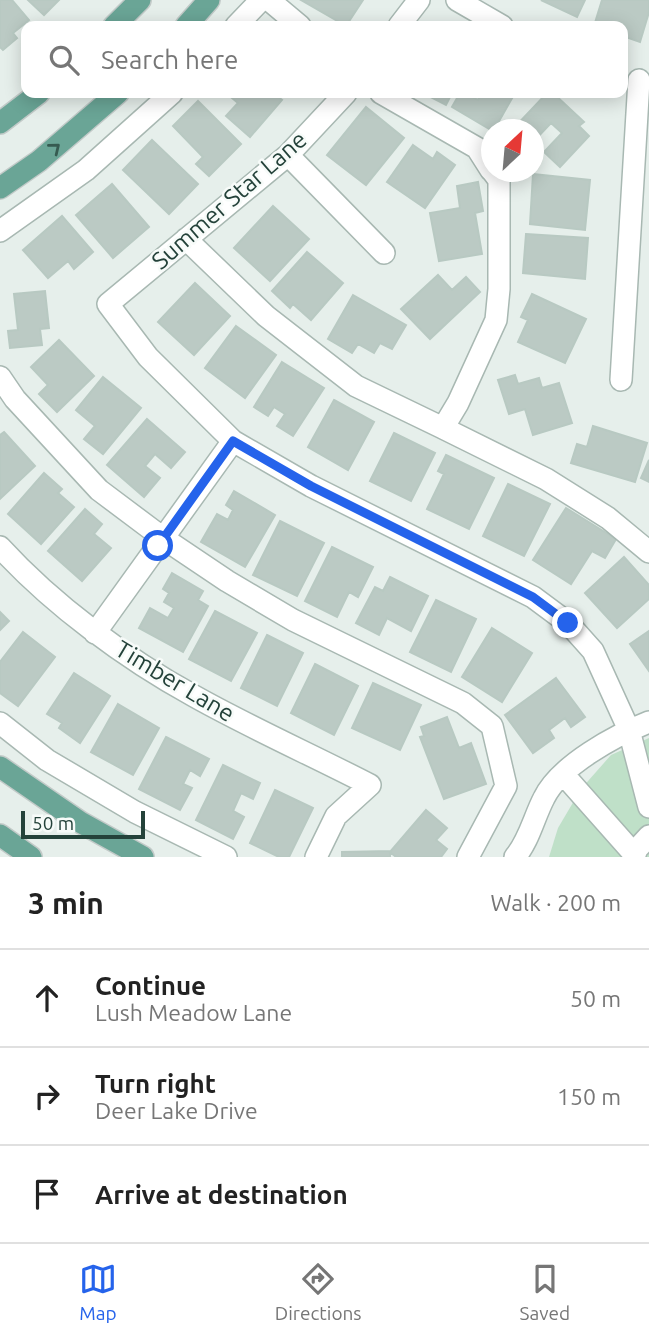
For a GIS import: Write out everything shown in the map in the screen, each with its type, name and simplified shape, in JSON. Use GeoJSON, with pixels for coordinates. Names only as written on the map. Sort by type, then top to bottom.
{"type":"FeatureCollection","features":[{"type":"Feature","properties":{"kind":"main road"},"geometry":{"type":"LineString","coordinates":[[119,21],[140,0]]}},
{"type":"Feature","properties":{"kind":"main road"},"geometry":{"type":"LineString","coordinates":[[190,21],[209,0]]}},
{"type":"Feature","properties":{"kind":"main road"},"geometry":{"type":"LineString","coordinates":[[0,123],[32,98]]}},
{"type":"Feature","properties":{"kind":"main road"},"geometry":{"type":"LineString","coordinates":[[0,188],[39,161],[112,98]]}},
{"type":"Feature","properties":{"kind":"main road"},"geometry":{"type":"LineString","coordinates":[[0,767],[80,822],[143,857]]}},
{"type":"Feature","properties":{"kind":"main road"},"geometry":{"type":"LineString","coordinates":[[0,835],[31,857]]}},
{"type":"Feature","properties":{"kind":"street"},"geometry":{"type":"LineString","coordinates":[[241,21],[261,0]]}},
{"type":"Feature","properties":{"kind":"street"},"geometry":{"type":"LineString","coordinates":[[269,0],[294,21]]}},
{"type":"Feature","properties":{"kind":"street"},"geometry":{"type":"LineString","coordinates":[[403,21],[419,0]]}},
{"type":"Feature","properties":{"kind":"street"},"geometry":{"type":"LineString","coordinates":[[457,0],[493,21]]}},
{"type":"Feature","properties":{"kind":"street"},"geometry":{"type":"LineString","coordinates":[[621,380],[637,78]]}},
{"type":"Feature","properties":{"kind":"street"},"geometry":{"type":"LineString","coordinates":[[0,230],[86,170],[166,98]]}},
{"type":"Feature","properties":{"kind":"street","name":"Summer Star Lane"},"geometry":{"type":"LineString","coordinates":[[233,441],[148,357],[108,303],[288,155],[341,98]]}},
{"type":"Feature","properties":{"kind":"street"},"geometry":{"type":"LineString","coordinates":[[390,98],[477,148],[481,154]]}},
{"type":"Feature","properties":{"kind":"street"},"geometry":{"type":"LineString","coordinates":[[288,155],[384,253]]}},
{"type":"Feature","properties":{"kind":"street"},"geometry":{"type":"LineString","coordinates":[[443,428],[458,403],[496,320],[499,289],[499,182]]}},
{"type":"Feature","properties":{"kind":"street"},"geometry":{"type":"LineString","coordinates":[[186,239],[265,316],[356,386],[546,479],[608,518],[649,552]]}},
{"type":"Feature","properties":{"kind":"street"},"geometry":{"type":"LineString","coordinates":[[0,377],[15,399],[99,490],[163,538],[227,581],[293,620],[463,703],[492,726],[506,786],[468,857]]}},
{"type":"Feature","properties":{"kind":"street"},"geometry":{"type":"LineString","coordinates":[[95,633],[233,441],[311,486],[533,597],[568,623],[593,651],[639,726],[649,807]]}},
{"type":"Feature","properties":{"kind":"street","name":"Timber Lane"},"geometry":{"type":"LineString","coordinates":[[0,547],[14,563],[95,633],[193,696],[370,785],[336,816],[316,857]]}},
{"type":"Feature","properties":{"kind":"street"},"geometry":{"type":"LineString","coordinates":[[0,723],[47,760],[135,812],[226,857]]}},
{"type":"Feature","properties":{"kind":"street"},"geometry":{"type":"LineString","coordinates":[[522,856],[545,794],[579,759],[639,726]]}},
{"type":"Feature","properties":{"kind":"street"},"geometry":{"type":"LineString","coordinates":[[564,775],[634,855],[649,836]]}},
{"type":"Feature","properties":{"kind":"green space"},"geometry":{"type":"Polygon","coordinates":[[[649,738],[649,857],[549,857],[558,828],[581,789],[611,755],[649,738]]]}},
{"type":"Feature","properties":{"kind":"building"},"geometry":{"type":"Polygon","coordinates":[[[0,0],[12,0],[29,20],[21,21],[21,26],[13,33],[17,38],[3,50],[0,47],[0,0]]]}},
{"type":"Feature","properties":{"kind":"building"},"geometry":{"type":"Polygon","coordinates":[[[28,0],[59,0],[44,15],[28,0]]]}},
{"type":"Feature","properties":{"kind":"building"},"geometry":{"type":"Polygon","coordinates":[[[301,0],[363,0],[349,21],[337,21],[301,0]]]}},
{"type":"Feature","properties":{"kind":"building"},"geometry":{"type":"Polygon","coordinates":[[[541,0],[585,0],[577,17],[541,0]]]}},
{"type":"Feature","properties":{"kind":"building"},"geometry":{"type":"Polygon","coordinates":[[[602,0],[649,0],[649,12],[640,42],[628,38],[628,21],[596,21],[602,0]]]}},
{"type":"Feature","properties":{"kind":"building"},"geometry":{"type":"Polygon","coordinates":[[[232,98],[282,100],[250,137],[226,116],[238,103],[232,98]]]}},
{"type":"Feature","properties":{"kind":"building"},"geometry":{"type":"Polygon","coordinates":[[[433,98],[450,98],[446,105],[433,98]]]}},
{"type":"Feature","properties":{"kind":"building"},"geometry":{"type":"Polygon","coordinates":[[[457,98],[512,98],[500,119],[481,119],[481,124],[452,107],[457,98]]]}},
{"type":"Feature","properties":{"kind":"building"},"geometry":{"type":"Polygon","coordinates":[[[542,98],[558,98],[584,122],[579,126],[589,136],[560,167],[544,152],[562,133],[551,123],[544,130],[544,119],[522,119],[542,98]]]}},
{"type":"Feature","properties":{"kind":"building"},"geometry":{"type":"Polygon","coordinates":[[[198,101],[241,144],[209,176],[196,164],[203,157],[173,126],[198,101]]]}},
{"type":"Feature","properties":{"kind":"building"},"geometry":{"type":"Polygon","coordinates":[[[366,107],[404,138],[366,185],[327,155],[366,107]]]}},
{"type":"Feature","properties":{"kind":"building"},"geometry":{"type":"Polygon","coordinates":[[[152,140],[198,184],[169,214],[123,170],[152,140]]]}},
{"type":"Feature","properties":{"kind":"building"},"geometry":{"type":"Polygon","coordinates":[[[413,145],[433,159],[437,152],[455,165],[425,208],[387,182],[413,145]]]}},
{"type":"Feature","properties":{"kind":"building"},"geometry":{"type":"Polygon","coordinates":[[[544,175],[590,180],[585,230],[530,224],[533,182],[544,182],[544,175]]]}},
{"type":"Feature","properties":{"kind":"building"},"geometry":{"type":"Polygon","coordinates":[[[478,182],[483,211],[475,213],[482,254],[439,261],[430,213],[460,208],[457,186],[478,182]]]}},
{"type":"Feature","properties":{"kind":"building"},"geometry":{"type":"Polygon","coordinates":[[[112,184],[149,227],[113,258],[76,215],[112,184]]]}},
{"type":"Feature","properties":{"kind":"building"},"geometry":{"type":"Polygon","coordinates":[[[273,206],[309,239],[270,281],[234,248],[273,206]]]}},
{"type":"Feature","properties":{"kind":"building"},"geometry":{"type":"Polygon","coordinates":[[[62,216],[93,252],[74,269],[68,261],[48,278],[23,250],[62,216]]]}},
{"type":"Feature","properties":{"kind":"building"},"geometry":{"type":"Polygon","coordinates":[[[526,234],[588,238],[585,279],[523,273],[526,234]]]}},
{"type":"Feature","properties":{"kind":"building"},"geometry":{"type":"Polygon","coordinates":[[[307,252],[343,283],[311,320],[293,304],[290,308],[272,291],[307,252]]]}},
{"type":"Feature","properties":{"kind":"building"},"geometry":{"type":"Polygon","coordinates":[[[438,275],[452,290],[466,277],[480,292],[430,339],[401,309],[438,275]]]}},
{"type":"Feature","properties":{"kind":"building"},"geometry":{"type":"Polygon","coordinates":[[[195,283],[230,316],[194,355],[158,322],[195,283]]]}},
{"type":"Feature","properties":{"kind":"building"},"geometry":{"type":"Polygon","coordinates":[[[45,291],[49,328],[40,329],[42,345],[10,348],[8,331],[18,330],[14,294],[45,291]]]}},
{"type":"Feature","properties":{"kind":"building"},"geometry":{"type":"Polygon","coordinates":[[[532,294],[586,319],[565,363],[518,342],[528,320],[521,317],[532,294]]]}},
{"type":"Feature","properties":{"kind":"building"},"geometry":{"type":"Polygon","coordinates":[[[353,295],[406,325],[392,349],[380,343],[374,353],[358,344],[352,353],[328,339],[353,295]]]}},
{"type":"Feature","properties":{"kind":"building"},"geometry":{"type":"Polygon","coordinates":[[[236,326],[276,355],[245,398],[205,368],[236,326]]]}},
{"type":"Feature","properties":{"kind":"building"},"geometry":{"type":"Polygon","coordinates":[[[59,340],[94,376],[57,412],[39,394],[48,385],[31,367],[59,340]]]}},
{"type":"Feature","properties":{"kind":"building"},"geometry":{"type":"Polygon","coordinates":[[[282,362],[324,388],[293,436],[277,426],[285,414],[274,407],[268,416],[254,407],[282,362]]]}},
{"type":"Feature","properties":{"kind":"building"},"geometry":{"type":"Polygon","coordinates":[[[515,375],[518,384],[539,378],[542,388],[559,383],[572,423],[533,435],[525,409],[509,414],[498,380],[515,375]]]}},
{"type":"Feature","properties":{"kind":"building"},"geometry":{"type":"Polygon","coordinates":[[[103,377],[141,408],[103,454],[84,439],[95,426],[76,410],[103,377]]]}},
{"type":"Feature","properties":{"kind":"building"},"geometry":{"type":"Polygon","coordinates":[[[334,400],[374,422],[348,470],[308,447],[334,400]]]}},
{"type":"Feature","properties":{"kind":"building"},"geometry":{"type":"Polygon","coordinates":[[[147,419],[185,452],[171,468],[155,454],[145,466],[160,478],[144,497],[107,465],[147,419]]]}},
{"type":"Feature","properties":{"kind":"building"},"geometry":{"type":"Polygon","coordinates":[[[593,426],[647,443],[635,482],[571,463],[577,444],[587,447],[593,426]]]}},
{"type":"Feature","properties":{"kind":"building"},"geometry":{"type":"Polygon","coordinates":[[[4,432],[35,466],[0,499],[0,435],[4,432]]]}},
{"type":"Feature","properties":{"kind":"building"},"geometry":{"type":"Polygon","coordinates":[[[394,433],[435,453],[411,501],[370,481],[394,433]]]}},
{"type":"Feature","properties":{"kind":"building"},"geometry":{"type":"Polygon","coordinates":[[[446,455],[494,478],[469,529],[427,509],[444,474],[438,471],[446,455]]]}},
{"type":"Feature","properties":{"kind":"building"},"geometry":{"type":"Polygon","coordinates":[[[649,460],[649,482],[641,478],[649,460]]]}},
{"type":"Feature","properties":{"kind":"building"},"geometry":{"type":"Polygon","coordinates":[[[44,473],[62,489],[58,493],[74,507],[41,544],[8,514],[44,473]]]}},
{"type":"Feature","properties":{"kind":"building"},"geometry":{"type":"Polygon","coordinates":[[[508,484],[550,504],[524,556],[483,536],[508,484]]]}},
{"type":"Feature","properties":{"kind":"building"},"geometry":{"type":"Polygon","coordinates":[[[234,491],[275,515],[245,567],[201,542],[217,514],[228,520],[233,510],[226,505],[234,491]]]}},
{"type":"Feature","properties":{"kind":"building"},"geometry":{"type":"Polygon","coordinates":[[[566,508],[616,539],[605,558],[592,551],[571,584],[533,560],[566,508]]]}},
{"type":"Feature","properties":{"kind":"building"},"geometry":{"type":"Polygon","coordinates":[[[85,509],[102,524],[94,534],[111,548],[82,581],[48,551],[85,509]]]}},
{"type":"Feature","properties":{"kind":"building"},"geometry":{"type":"Polygon","coordinates":[[[280,521],[324,543],[297,596],[253,575],[280,521]]]}},
{"type":"Feature","properties":{"kind":"building"},"geometry":{"type":"Polygon","coordinates":[[[332,547],[373,567],[358,597],[349,592],[337,617],[305,601],[332,547]]]}},
{"type":"Feature","properties":{"kind":"building"},"geometry":{"type":"Polygon","coordinates":[[[624,557],[649,585],[649,599],[617,628],[585,593],[624,557]]]}},
{"type":"Feature","properties":{"kind":"building"},"geometry":{"type":"Polygon","coordinates":[[[172,573],[203,591],[198,600],[208,606],[183,652],[139,628],[150,608],[168,618],[174,608],[164,602],[169,593],[163,589],[172,573]]]}},
{"type":"Feature","properties":{"kind":"building"},"geometry":{"type":"Polygon","coordinates":[[[390,577],[428,596],[411,631],[387,618],[379,635],[356,623],[375,587],[383,591],[390,577]]]}},
{"type":"Feature","properties":{"kind":"building"},"geometry":{"type":"Polygon","coordinates":[[[436,600],[476,619],[451,672],[410,652],[436,600]]]}},
{"type":"Feature","properties":{"kind":"building"},"geometry":{"type":"Polygon","coordinates":[[[215,611],[257,633],[231,681],[189,659],[215,611]]]}},
{"type":"Feature","properties":{"kind":"building"},"geometry":{"type":"Polygon","coordinates":[[[0,612],[9,621],[0,630],[0,612]]]}},
{"type":"Feature","properties":{"kind":"building"},"geometry":{"type":"Polygon","coordinates":[[[492,628],[532,653],[502,702],[462,677],[492,628]]]}},
{"type":"Feature","properties":{"kind":"building"},"geometry":{"type":"Polygon","coordinates":[[[649,631],[649,671],[630,644],[649,631]]]}},
{"type":"Feature","properties":{"kind":"building"},"geometry":{"type":"Polygon","coordinates":[[[23,632],[55,657],[18,706],[0,693],[0,662],[23,632]]]}},
{"type":"Feature","properties":{"kind":"building"},"geometry":{"type":"Polygon","coordinates":[[[267,635],[303,653],[277,706],[241,688],[267,635]]]}},
{"type":"Feature","properties":{"kind":"building"},"geometry":{"type":"Polygon","coordinates":[[[315,664],[358,686],[334,735],[291,713],[315,664]]]}},
{"type":"Feature","properties":{"kind":"building"},"geometry":{"type":"Polygon","coordinates":[[[74,673],[110,696],[80,743],[59,728],[62,723],[47,714],[74,673]]]}},
{"type":"Feature","properties":{"kind":"building"},"geometry":{"type":"Polygon","coordinates":[[[556,678],[585,717],[571,727],[565,718],[549,730],[554,738],[533,753],[505,715],[556,678]]]}},
{"type":"Feature","properties":{"kind":"building"},"geometry":{"type":"Polygon","coordinates":[[[373,683],[421,705],[400,750],[352,728],[373,683]]]}},
{"type":"Feature","properties":{"kind":"building"},"geometry":{"type":"Polygon","coordinates":[[[118,704],[159,728],[133,775],[91,752],[118,704]]]}},
{"type":"Feature","properties":{"kind":"building"},"geometry":{"type":"Polygon","coordinates":[[[447,717],[459,748],[471,743],[486,784],[444,799],[420,737],[424,736],[421,727],[447,717]]]}},
{"type":"Feature","properties":{"kind":"building"},"geometry":{"type":"Polygon","coordinates":[[[166,737],[209,759],[200,776],[190,770],[183,784],[192,788],[180,810],[139,789],[166,737]]]}},
{"type":"Feature","properties":{"kind":"building"},"geometry":{"type":"Polygon","coordinates":[[[223,765],[260,783],[253,799],[241,793],[233,811],[244,817],[233,839],[196,820],[223,765]]]}},
{"type":"Feature","properties":{"kind":"building"},"geometry":{"type":"Polygon","coordinates":[[[275,790],[313,808],[289,857],[279,857],[250,843],[275,790]]]}},
{"type":"Feature","properties":{"kind":"building"},"geometry":{"type":"Polygon","coordinates":[[[426,810],[447,828],[436,840],[447,849],[441,857],[396,857],[390,852],[426,810]]]}},
{"type":"Feature","properties":{"kind":"building"},"geometry":{"type":"Polygon","coordinates":[[[390,851],[390,857],[342,857],[342,852],[390,851]]]}},
{"type":"Feature","properties":{"kind":"route"},"geometry":{"type":"LineString","coordinates":[[158,546],[233,441],[311,486],[533,597],[568,623]]}}]}
